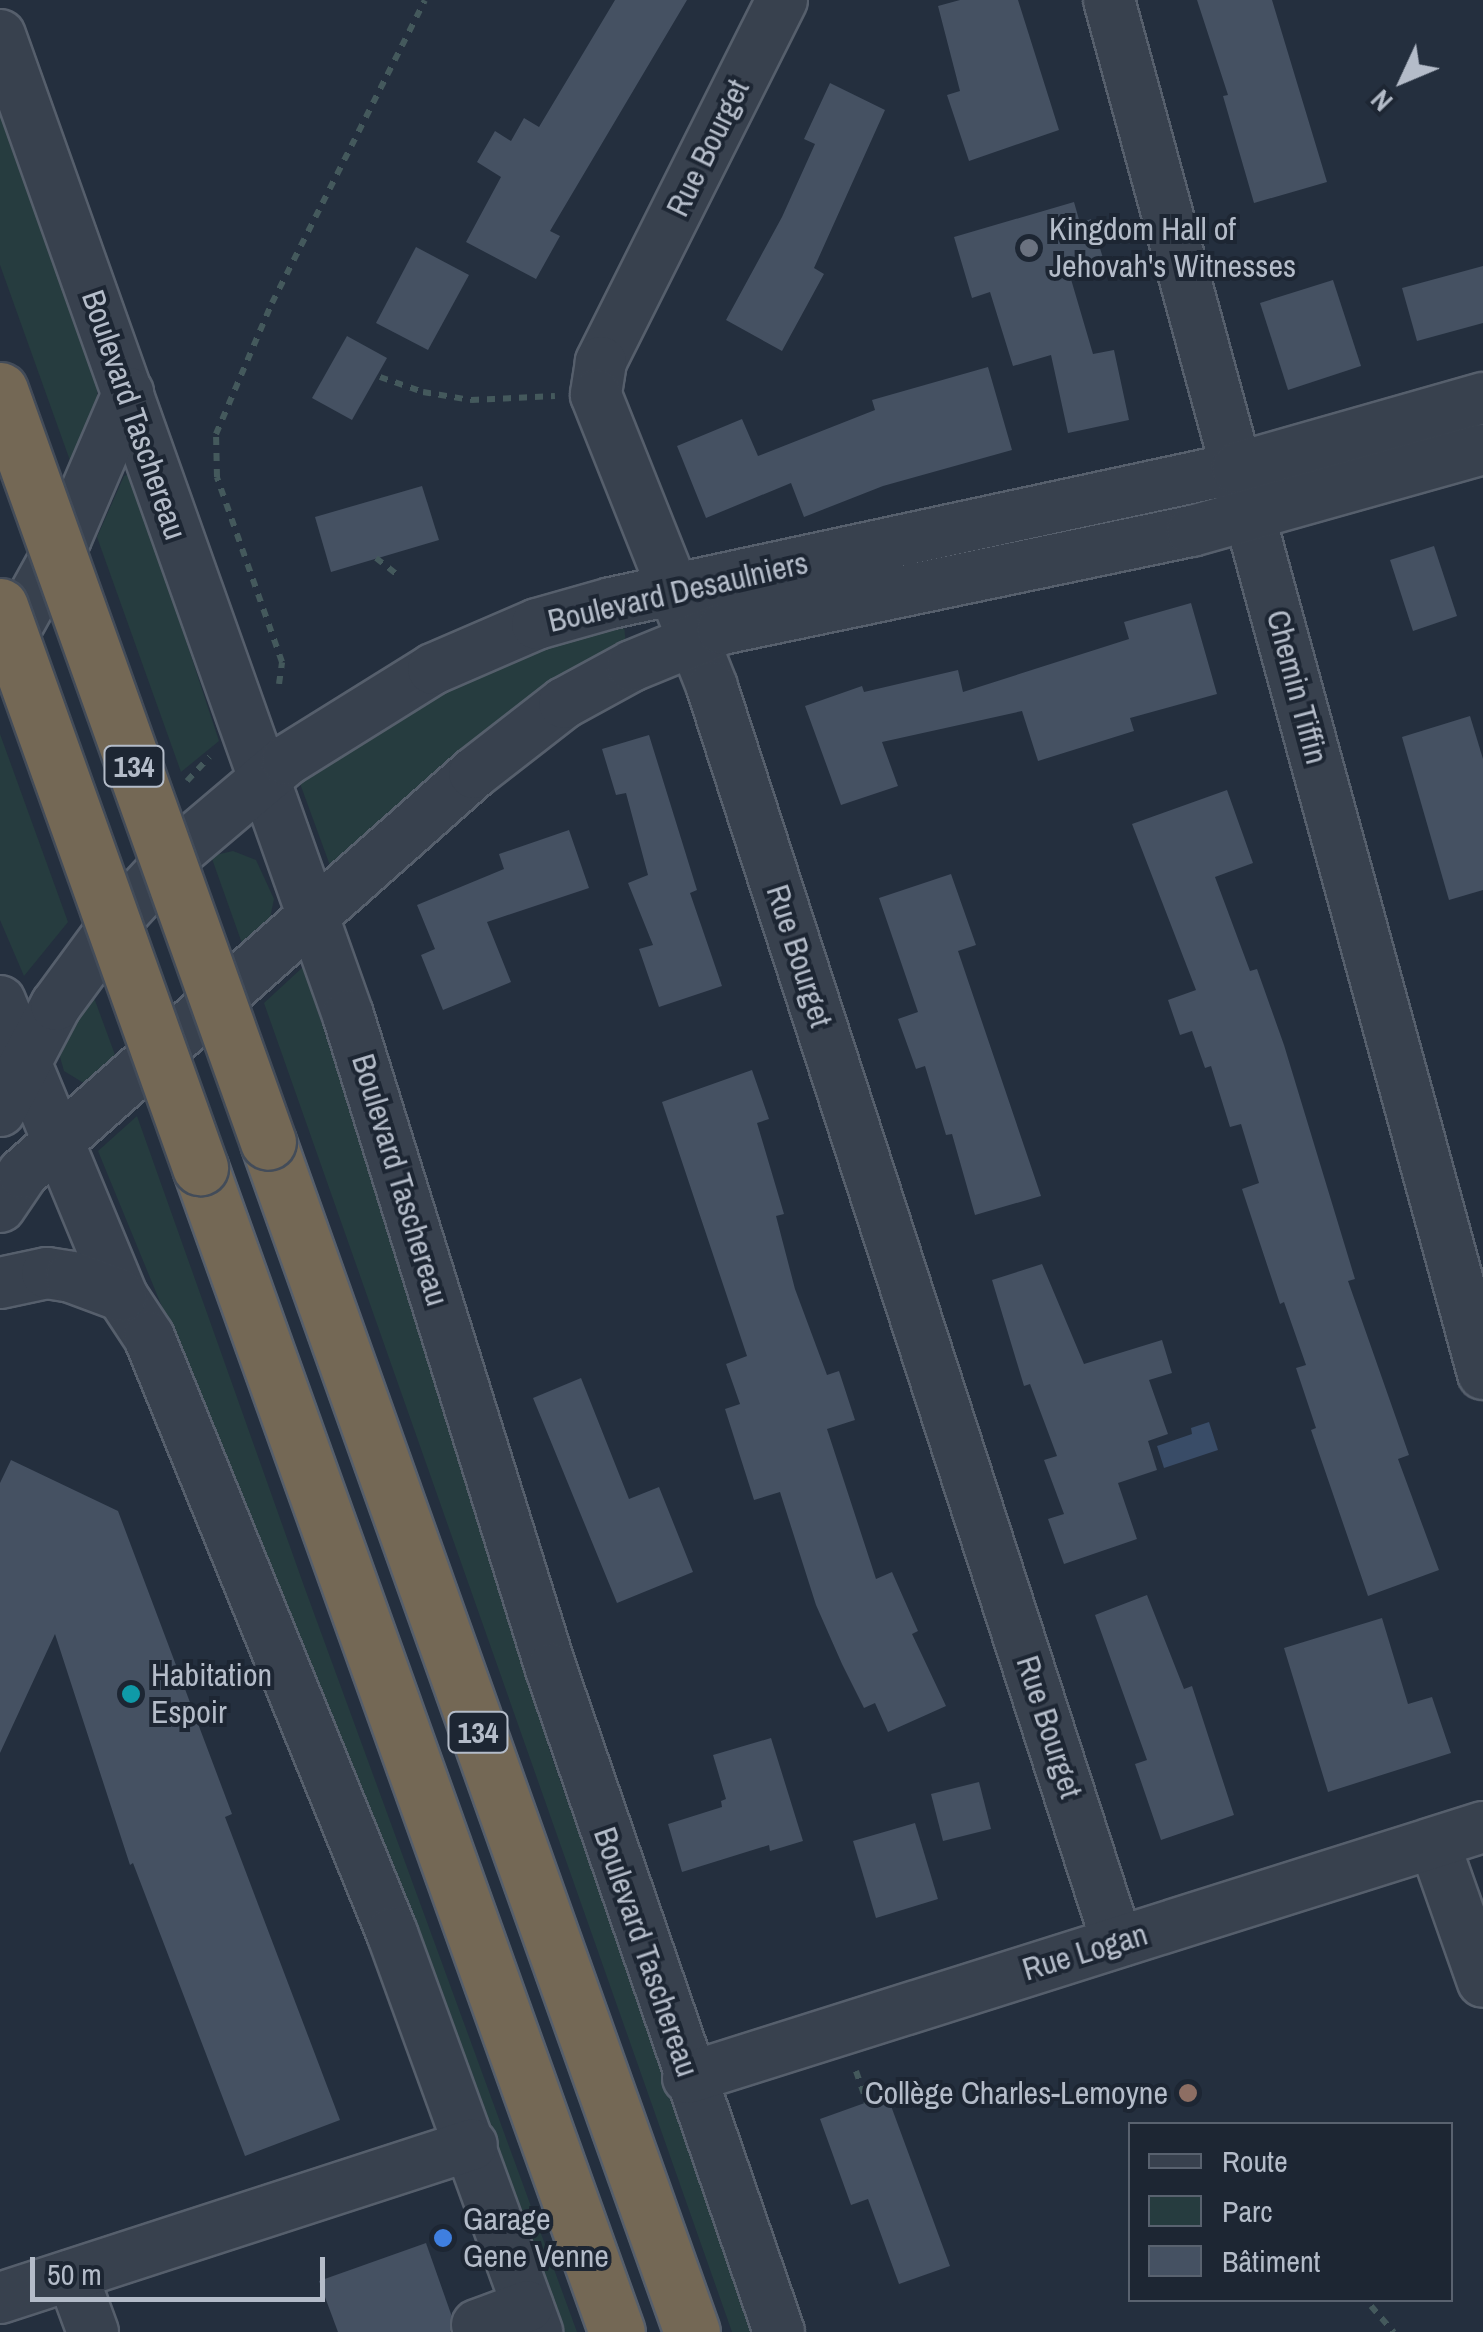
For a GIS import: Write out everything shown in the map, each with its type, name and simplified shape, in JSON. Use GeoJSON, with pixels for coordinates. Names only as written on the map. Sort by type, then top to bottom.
{"type":"FeatureCollection","features":[{"type":"Feature","properties":{"kind":"highway","name":"134"},"geometry":{"type":"LineString","coordinates":[[0,390],[692,2332]]}},
{"type":"Feature","properties":{"kind":"highway","name":"134"},"geometry":{"type":"LineString","coordinates":[[0,606],[616,2332]]}},
{"type":"Feature","properties":{"kind":"street","name":"Rue Bourget"},"geometry":{"type":"LineString","coordinates":[[782,0],[601,362],[596,395],[712,687],[1117,1942]]}},
{"type":"Feature","properties":{"kind":"street","name":"Chemin Tiffin"},"geometry":{"type":"LineString","coordinates":[[1109,0],[1483,1374]]}},
{"type":"Feature","properties":{"kind":"street","name":"Boulevard Taschereau"},"geometry":{"type":"LineString","coordinates":[[0,35],[365,1067],[551,1669],[688,2078],[779,2332]]}},
{"type":"Feature","properties":{"kind":"street"},"geometry":{"type":"LineString","coordinates":[[0,657],[66,538],[128,393]]}},
{"type":"Feature","properties":{"kind":"street","name":"Boulevard Desaulniers"},"geometry":{"type":"LineString","coordinates":[[0,1111],[56,1005],[125,911],[182,849],[262,778],[369,705],[433,669],[537,624],[672,588],[1237,468],[1483,398]]}},
{"type":"Feature","properties":{"kind":"street","name":"Boulevard Desaulniers"},"geometry":{"type":"LineString","coordinates":[[0,1207],[23,1172],[313,916],[532,726],[594,686],[693,640],[750,622],[1251,516],[1483,449]]}},
{"type":"Feature","properties":{"kind":"street"},"geometry":{"type":"LineString","coordinates":[[0,1001],[122,1296],[149,1337],[164,1372],[385,1914],[472,2145],[532,2319],[477,2325]]}},
{"type":"Feature","properties":{"kind":"street"},"geometry":{"type":"LineString","coordinates":[[0,1283],[46,1273],[87,1282],[122,1296]]}},
{"type":"Feature","properties":{"kind":"street","name":"Rue Logan"},"geometry":{"type":"LineString","coordinates":[[688,2078],[1483,1827]]}},
{"type":"Feature","properties":{"kind":"street"},"geometry":{"type":"LineString","coordinates":[[1434,1842],[1483,1982]]}},
{"type":"Feature","properties":{"kind":"street"},"geometry":{"type":"LineString","coordinates":[[0,2298],[472,2145]]}},
{"type":"Feature","properties":{"kind":"street"},"geometry":{"type":"LineString","coordinates":[[72,2275],[92,2332]]}},
{"type":"Feature","properties":{"kind":"path"},"geometry":{"type":"LineString","coordinates":[[274,694],[282,662],[216,477],[216,434],[272,303],[425,0]]}},
{"type":"Feature","properties":{"kind":"path"},"geometry":{"type":"LineString","coordinates":[[380,377],[424,392],[470,400],[596,395]]}},
{"type":"Feature","properties":{"kind":"path"},"geometry":{"type":"LineString","coordinates":[[376,558],[398,576]]}},
{"type":"Feature","properties":{"kind":"path"},"geometry":{"type":"LineString","coordinates":[[854,2065],[867,2102]]}},
{"type":"Feature","properties":{"kind":"path"},"geometry":{"type":"LineString","coordinates":[[1372,2306],[1394,2332]]}},
{"type":"Feature","properties":{"kind":"green space"},"geometry":{"type":"Polygon","coordinates":[[[0,102],[98,381],[96,413],[73,469],[0,265],[0,102]]]}},
{"type":"Feature","properties":{"kind":"green space"},"geometry":{"type":"Polygon","coordinates":[[[131,473],[219,741],[181,772],[97,537],[124,476],[131,473]]]}},
{"type":"Feature","properties":{"kind":"green space"},"geometry":{"type":"Polygon","coordinates":[[[624,625],[626,645],[332,871],[298,778],[438,691],[567,636],[624,625]]]}},
{"type":"Feature","properties":{"kind":"green space"},"geometry":{"type":"Polygon","coordinates":[[[0,734],[68,922],[24,976],[0,920],[0,734]]]}},
{"type":"Feature","properties":{"kind":"green space"},"geometry":{"type":"Polygon","coordinates":[[[233,851],[256,860],[274,899],[269,923],[244,949],[211,856],[233,851]]]}},
{"type":"Feature","properties":{"kind":"green space"},"geometry":{"type":"Polygon","coordinates":[[[303,967],[395,1245],[551,1755],[755,2332],[732,2332],[264,1003],[303,967]]]}},
{"type":"Feature","properties":{"kind":"green space"},"geometry":{"type":"Polygon","coordinates":[[[93,995],[118,1063],[93,1081],[82,1082],[64,1071],[58,1050],[93,995]]]}},
{"type":"Feature","properties":{"kind":"green space"},"geometry":{"type":"Polygon","coordinates":[[[137,1116],[577,2332],[562,2332],[490,2130],[296,1633],[98,1151],[137,1116]]]}},
{"type":"Feature","properties":{"kind":"water"},"geometry":{"type":"Polygon","coordinates":[[[1209,1422],[1218,1450],[1164,1468],[1157,1446],[1192,1434],[1191,1428],[1209,1422]]]}},
{"type":"Feature","properties":{"kind":"building"},"geometry":{"type":"Polygon","coordinates":[[[615,0],[687,0],[550,231],[560,236],[536,279],[466,242],[501,177],[477,162],[495,131],[511,141],[524,118],[539,127],[615,0]]]}},
{"type":"Feature","properties":{"kind":"building"},"geometry":{"type":"Polygon","coordinates":[[[960,0],[1018,0],[1059,130],[969,161],[947,95],[960,91],[938,6],[960,0]]]}},
{"type":"Feature","properties":{"kind":"building"},"geometry":{"type":"Polygon","coordinates":[[[1197,0],[1272,0],[1327,182],[1254,203],[1223,96],[1228,95],[1197,0]]]}},
{"type":"Feature","properties":{"kind":"building"},"geometry":{"type":"Polygon","coordinates":[[[830,83],[885,110],[814,268],[824,274],[782,351],[726,320],[782,217],[815,144],[804,139],[830,83]]]}},
{"type":"Feature","properties":{"kind":"building"},"geometry":{"type":"Polygon","coordinates":[[[1074,202],[1080,223],[1091,219],[1103,258],[1068,269],[1093,354],[1114,350],[1129,420],[1068,433],[1051,355],[1013,366],[990,292],[972,298],[954,237],[1074,202]]]}},
{"type":"Feature","properties":{"kind":"building"},"geometry":{"type":"Polygon","coordinates":[[[416,247],[469,275],[428,350],[376,323],[416,247]]]}},
{"type":"Feature","properties":{"kind":"building"},"geometry":{"type":"Polygon","coordinates":[[[1483,266],[1483,323],[1417,341],[1402,288],[1483,266]]]}},
{"type":"Feature","properties":{"kind":"building"},"geometry":{"type":"Polygon","coordinates":[[[1333,280],[1361,366],[1288,390],[1260,303],[1333,280]]]}},
{"type":"Feature","properties":{"kind":"building"},"geometry":{"type":"Polygon","coordinates":[[[347,336],[387,358],[352,420],[312,398],[347,336]]]}},
{"type":"Feature","properties":{"kind":"building"},"geometry":{"type":"Polygon","coordinates":[[[988,367],[1012,450],[883,486],[804,517],[791,483],[706,518],[677,446],[742,419],[758,456],[875,410],[872,400],[988,367]]]}},
{"type":"Feature","properties":{"kind":"building"},"geometry":{"type":"Polygon","coordinates":[[[422,486],[439,540],[331,572],[315,517],[422,486]]]}},
{"type":"Feature","properties":{"kind":"building"},"geometry":{"type":"Polygon","coordinates":[[[1434,546],[1457,616],[1413,631],[1390,560],[1434,546]]]}},
{"type":"Feature","properties":{"kind":"building"},"geometry":{"type":"Polygon","coordinates":[[[1191,603],[1217,694],[1130,718],[1134,731],[1038,761],[1022,711],[882,742],[898,786],[841,805],[805,706],[862,686],[864,692],[958,670],[963,692],[1129,639],[1124,622],[1191,603]]]}},
{"type":"Feature","properties":{"kind":"building"},"geometry":{"type":"Polygon","coordinates":[[[1470,716],[1483,759],[1483,890],[1449,900],[1402,737],[1470,716]]]}},
{"type":"Feature","properties":{"kind":"building"},"geometry":{"type":"Polygon","coordinates":[[[649,735],[697,890],[690,893],[722,986],[659,1007],[639,949],[653,945],[628,883],[648,875],[626,793],[616,795],[602,749],[649,735]]]}},
{"type":"Feature","properties":{"kind":"building"},"geometry":{"type":"Polygon","coordinates":[[[1227,790],[1253,863],[1215,877],[1250,971],[1257,969],[1284,1045],[1355,1279],[1348,1281],[1409,1455],[1398,1459],[1439,1570],[1368,1596],[1311,1430],[1316,1428],[1296,1368],[1306,1365],[1284,1302],[1280,1304],[1242,1189],[1259,1183],[1241,1124],[1230,1127],[1211,1066],[1205,1068],[1192,1031],[1180,1035],[1168,1000],[1196,990],[1132,824],[1227,790]]]}},
{"type":"Feature","properties":{"kind":"building"},"geometry":{"type":"Polygon","coordinates":[[[569,830],[589,888],[487,922],[511,982],[443,1010],[421,955],[435,949],[417,905],[504,869],[499,854],[569,830]]]}},
{"type":"Feature","properties":{"kind":"building"},"geometry":{"type":"Polygon","coordinates":[[[951,874],[976,945],[958,951],[1041,1196],[975,1215],[952,1134],[946,1135],[925,1066],[916,1069],[898,1019],[918,1012],[879,898],[951,874]]]}},
{"type":"Feature","properties":{"kind":"building"},"geometry":{"type":"Polygon","coordinates":[[[752,1070],[769,1119],[757,1123],[784,1214],[776,1216],[795,1289],[827,1375],[839,1371],[855,1420],[827,1429],[876,1579],[892,1572],[918,1631],[912,1634],[946,1706],[888,1732],[875,1703],[864,1708],[842,1664],[816,1605],[780,1492],[754,1500],[725,1409],[740,1404],[726,1364],[747,1356],[662,1102],[752,1070]]]}},
{"type":"Feature","properties":{"kind":"building"},"geometry":{"type":"Polygon","coordinates":[[[1042,1264],[1084,1364],[1162,1340],[1172,1373],[1149,1380],[1168,1434],[1148,1441],[1157,1470],[1118,1483],[1137,1539],[1064,1564],[1048,1519],[1064,1514],[1044,1460],[1057,1456],[1030,1384],[1024,1386],[992,1280],[1042,1264]]]}},
{"type":"Feature","properties":{"kind":"building"},"geometry":{"type":"Polygon","coordinates":[[[581,1378],[629,1499],[659,1487],[693,1572],[617,1603],[533,1398],[581,1378]]]}},
{"type":"Feature","properties":{"kind":"building"},"geometry":{"type":"Polygon","coordinates":[[[11,1460],[118,1511],[232,1814],[225,1817],[340,2120],[245,2156],[133,1863],[130,1865],[55,1634],[0,1753],[0,1483],[11,1460]]]}},
{"type":"Feature","properties":{"kind":"building"},"geometry":{"type":"Polygon","coordinates":[[[1147,1595],[1184,1689],[1192,1686],[1234,1815],[1161,1840],[1135,1764],[1147,1760],[1095,1615],[1147,1595]]]}},
{"type":"Feature","properties":{"kind":"building"},"geometry":{"type":"Polygon","coordinates":[[[1382,1618],[1408,1704],[1432,1697],[1451,1753],[1328,1792],[1284,1648],[1382,1618]]]}},
{"type":"Feature","properties":{"kind":"building"},"geometry":{"type":"Polygon","coordinates":[[[771,1738],[803,1841],[770,1851],[769,1845],[682,1872],[668,1824],[722,1807],[721,1801],[726,1799],[713,1755],[771,1738]]]}},
{"type":"Feature","properties":{"kind":"building"},"geometry":{"type":"Polygon","coordinates":[[[979,1782],[991,1829],[943,1841],[931,1794],[979,1782]]]}},
{"type":"Feature","properties":{"kind":"building"},"geometry":{"type":"Polygon","coordinates":[[[915,1823],[938,1899],[876,1918],[853,1841],[915,1823]]]}},
{"type":"Feature","properties":{"kind":"building"},"geometry":{"type":"Polygon","coordinates":[[[887,2095],[950,2266],[899,2284],[868,2199],[851,2205],[820,2119],[887,2095]]]}},
{"type":"Feature","properties":{"kind":"building"},"geometry":{"type":"Polygon","coordinates":[[[426,2243],[451,2314],[450,2332],[338,2332],[319,2281],[426,2243]]]}},
{"type":"Feature","properties":{"kind":"place","name":"Kingdom Hall of Jehovah's Witnesses"},"geometry":{"type":"Point","coordinates":[1029,248]}},
{"type":"Feature","properties":{"kind":"place","name":"Habitation Espoir"},"geometry":{"type":"Point","coordinates":[131,1694]}},
{"type":"Feature","properties":{"kind":"place","name":"Collège Charles-Lemoyne"},"geometry":{"type":"Point","coordinates":[1188,2093]}},
{"type":"Feature","properties":{"kind":"place","name":"Garage Gene Venne"},"geometry":{"type":"Point","coordinates":[443,2238]}}]}
